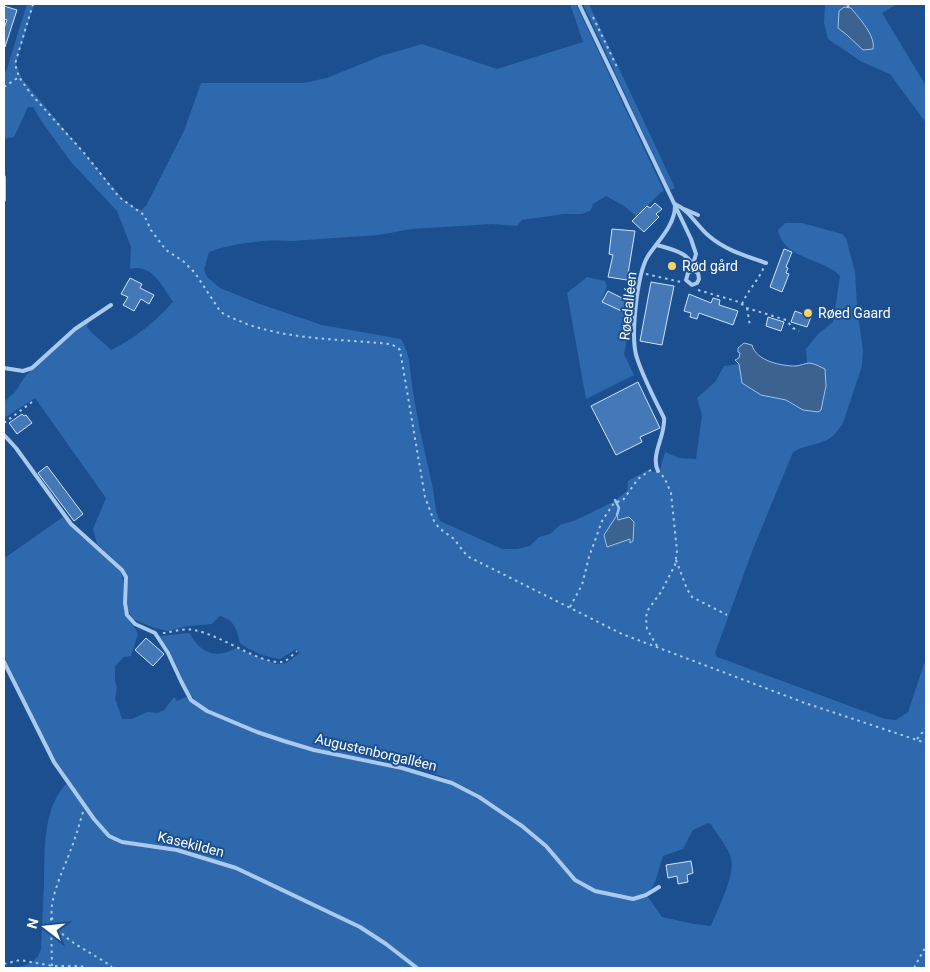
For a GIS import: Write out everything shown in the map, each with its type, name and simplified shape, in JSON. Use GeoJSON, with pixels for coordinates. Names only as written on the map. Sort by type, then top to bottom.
{"type":"FeatureCollection","features":[{"type":"Feature","properties":{"kind":"lane"},"geometry":{"type":"LineString","coordinates":[[579,4],[694,246],[696,254],[693,270]]}},
{"type":"Feature","properties":{"kind":"lane"},"geometry":{"type":"LineString","coordinates":[[4,178],[4,200]]}},
{"type":"Feature","properties":{"kind":"lane"},"geometry":{"type":"LineString","coordinates":[[675,204],[698,216]]}},
{"type":"Feature","properties":{"kind":"lane","name":"Røedalléen"},"geometry":{"type":"LineString","coordinates":[[656,466],[665,422],[636,357],[634,340],[642,273],[648,256],[657,245],[673,217],[675,204]]}},
{"type":"Feature","properties":{"kind":"lane"},"geometry":{"type":"LineString","coordinates":[[682,208],[708,236],[719,244],[766,263]]}},
{"type":"Feature","properties":{"kind":"lane"},"geometry":{"type":"LineString","coordinates":[[657,245],[682,255],[693,264]]}},
{"type":"Feature","properties":{"kind":"lane"},"geometry":{"type":"LineString","coordinates":[[693,270],[698,273],[699,279],[697,283],[692,285],[686,280],[688,273],[693,270]]}},
{"type":"Feature","properties":{"kind":"lane"},"geometry":{"type":"LineString","coordinates":[[4,368],[23,371],[32,368],[75,329],[110,305]]}},
{"type":"Feature","properties":{"kind":"lane","name":"Augustenborgalléen"},"geometry":{"type":"LineString","coordinates":[[4,435],[16,448],[71,524],[122,570],[126,577],[125,602],[127,615],[135,624],[155,634],[168,653],[194,703],[207,711],[284,742],[402,768],[452,783],[489,803],[522,826],[546,846],[575,880],[595,891],[634,898],[646,895],[659,886]]}},
{"type":"Feature","properties":{"kind":"lane"},"geometry":{"type":"LineString","coordinates":[[656,466],[658,471]]}},
{"type":"Feature","properties":{"kind":"lane","name":"Kasekilden"},"geometry":{"type":"LineString","coordinates":[[4,662],[54,762],[105,832],[117,841],[177,850],[236,868],[360,927],[417,968]]}},
{"type":"Feature","properties":{"kind":"path"},"geometry":{"type":"LineString","coordinates":[[33,4],[15,64],[19,77],[30,94],[119,196],[144,215],[151,230],[166,250],[183,261],[195,273],[215,305],[225,315],[254,326],[296,335],[390,344],[397,347],[402,355],[425,497],[434,521],[439,528],[454,539],[463,552],[474,561],[622,634],[796,699],[926,743]]}},
{"type":"Feature","properties":{"kind":"path"},"geometry":{"type":"LineString","coordinates":[[4,87],[19,77]]}},
{"type":"Feature","properties":{"kind":"path"},"geometry":{"type":"LineString","coordinates":[[742,304],[751,287],[760,277],[766,263]]}},
{"type":"Feature","properties":{"kind":"path"},"geometry":{"type":"LineString","coordinates":[[642,273],[676,282],[686,280]]}},
{"type":"Feature","properties":{"kind":"path"},"geometry":{"type":"LineString","coordinates":[[698,290],[786,320],[793,328],[799,331]]}},
{"type":"Feature","properties":{"kind":"path"},"geometry":{"type":"LineString","coordinates":[[747,308],[750,326]]}},
{"type":"Feature","properties":{"kind":"path"},"geometry":{"type":"LineString","coordinates":[[4,423],[32,402]]}},
{"type":"Feature","properties":{"kind":"path"},"geometry":{"type":"LineString","coordinates":[[569,607],[582,585],[589,557],[602,522],[614,503],[623,500],[638,479],[656,466]]}},
{"type":"Feature","properties":{"kind":"path"},"geometry":{"type":"LineString","coordinates":[[657,647],[646,629],[646,619],[648,611],[661,592],[676,560],[677,551],[671,493],[665,479],[658,471]]}},
{"type":"Feature","properties":{"kind":"path"},"geometry":{"type":"LineString","coordinates":[[676,560],[687,590],[692,597],[726,615]]}},
{"type":"Feature","properties":{"kind":"path"},"geometry":{"type":"LineString","coordinates":[[155,634],[193,630],[214,636],[262,658],[280,662],[297,651]]}},
{"type":"Feature","properties":{"kind":"path"},"geometry":{"type":"LineString","coordinates":[[917,739],[926,728]]}},
{"type":"Feature","properties":{"kind":"path"},"geometry":{"type":"LineString","coordinates":[[52,967],[51,916],[53,900],[76,836],[84,804]]}},
{"type":"Feature","properties":{"kind":"path"},"geometry":{"type":"LineString","coordinates":[[51,916],[55,926],[62,933],[112,967]]}},
{"type":"Feature","properties":{"kind":"path"},"geometry":{"type":"LineString","coordinates":[[914,968],[926,946]]}},
{"type":"Feature","properties":{"kind":"path"},"geometry":{"type":"LineString","coordinates":[[4,964],[20,960],[52,967],[80,966],[88,968]]}},
{"type":"Feature","properties":{"kind":"path"},"geometry":{"type":"LineString","coordinates":[[102,968],[136,968]]}},
{"type":"Feature","properties":{"kind":"shaded area"},"geometry":{"type":"Polygon","coordinates":[[[27,4],[34,4],[16,64],[22,79],[123,199],[137,209],[142,210],[147,204],[184,131],[201,83],[303,83],[327,78],[381,56],[422,44],[497,69],[583,42],[570,4],[576,4],[664,191],[637,217],[624,206],[606,196],[593,204],[591,210],[582,214],[564,214],[522,220],[517,226],[492,224],[411,229],[379,235],[292,241],[261,241],[239,244],[209,252],[204,270],[207,277],[220,288],[257,303],[322,325],[401,339],[408,358],[417,415],[440,521],[502,549],[517,549],[530,546],[539,537],[550,534],[560,525],[576,520],[613,502],[627,491],[628,481],[648,470],[655,472],[660,470],[665,452],[679,458],[696,459],[702,415],[697,398],[715,382],[724,366],[739,364],[742,383],[761,395],[786,400],[806,411],[822,403],[826,371],[807,363],[806,349],[818,334],[833,322],[840,276],[824,265],[796,253],[782,240],[778,230],[785,223],[802,223],[842,234],[846,238],[855,272],[857,307],[863,351],[862,366],[843,423],[837,432],[825,441],[793,452],[753,549],[715,653],[717,657],[885,719],[896,720],[908,712],[926,658],[926,968],[16,968],[32,962],[41,949],[45,842],[49,815],[60,791],[69,781],[51,753],[4,657],[4,554],[6,557],[63,517],[75,531],[120,570],[122,575],[124,610],[138,634],[131,656],[124,657],[115,666],[117,688],[115,698],[122,719],[132,719],[147,712],[158,713],[164,710],[174,697],[177,701],[186,697],[203,711],[257,734],[315,752],[441,780],[463,790],[521,826],[541,843],[579,885],[596,892],[629,900],[648,897],[662,917],[711,926],[725,892],[732,865],[727,850],[711,824],[708,823],[693,830],[683,849],[663,856],[653,885],[650,891],[644,895],[628,897],[600,891],[587,886],[575,878],[545,843],[510,815],[478,794],[455,782],[431,772],[338,753],[279,738],[217,714],[193,697],[185,685],[171,653],[160,636],[189,633],[201,648],[211,653],[226,653],[236,648],[276,664],[286,663],[300,653],[296,649],[280,659],[254,651],[240,643],[238,633],[232,623],[220,616],[212,624],[188,626],[168,631],[154,628],[133,619],[127,605],[127,574],[97,544],[93,529],[106,498],[35,398],[4,418],[4,402],[15,392],[26,375],[75,331],[89,321],[87,327],[111,350],[128,341],[144,329],[173,302],[156,277],[144,269],[130,269],[131,247],[117,211],[71,162],[33,107],[28,107],[14,137],[4,139],[4,69],[6,72],[27,4]],[[617,515],[604,535],[607,547],[627,540],[631,539],[631,542],[633,540],[634,522],[628,518],[617,520],[617,515]]]}},
{"type":"Feature","properties":{"kind":"shaded area"},"geometry":{"type":"Polygon","coordinates":[[[583,4],[589,4],[675,188],[670,190],[583,4]]]}},
{"type":"Feature","properties":{"kind":"shaded area"},"geometry":{"type":"Polygon","coordinates":[[[825,4],[897,4],[882,13],[926,86],[926,123],[890,74],[862,62],[828,39],[824,23],[825,4]],[[839,11],[838,28],[863,50],[873,40],[870,34],[855,19],[839,11]]]}},
{"type":"Feature","properties":{"kind":"shaded area"},"geometry":{"type":"Polygon","coordinates":[[[844,7],[851,8],[866,27],[872,39],[873,49],[863,50],[838,28],[839,11],[844,7]]]}},
{"type":"Feature","properties":{"kind":"shaded area"},"geometry":{"type":"Polygon","coordinates":[[[587,277],[605,281],[607,286],[602,300],[632,315],[624,354],[634,375],[586,399],[567,293],[587,277]]]}},
{"type":"Feature","properties":{"kind":"shaded area"},"geometry":{"type":"Polygon","coordinates":[[[744,343],[752,345],[758,355],[770,362],[795,366],[810,363],[825,369],[826,386],[821,410],[818,412],[803,410],[786,400],[761,395],[742,383],[739,364],[735,360],[739,358],[738,348],[744,343]]]}},
{"type":"Feature","properties":{"kind":"shaded area"},"geometry":{"type":"Polygon","coordinates":[[[617,515],[618,520],[629,517],[634,522],[633,541],[630,543],[630,539],[607,547],[604,535],[617,515]]]}},
{"type":"Feature","properties":{"kind":"building"},"geometry":{"type":"Polygon","coordinates":[[[4,6],[17,10],[5,47],[4,28],[7,20],[4,19],[4,6]]]}},
{"type":"Feature","properties":{"kind":"building"},"geometry":{"type":"Polygon","coordinates":[[[655,203],[662,209],[656,214],[659,217],[644,232],[632,221],[647,206],[650,208],[655,203]]]}},
{"type":"Feature","properties":{"kind":"building"},"geometry":{"type":"Polygon","coordinates":[[[612,229],[635,231],[627,280],[608,277],[613,255],[609,254],[612,229]]]}},
{"type":"Feature","properties":{"kind":"building"},"geometry":{"type":"Polygon","coordinates":[[[784,249],[792,252],[786,267],[788,268],[786,273],[789,274],[782,292],[770,287],[784,249]]]}},
{"type":"Feature","properties":{"kind":"building"},"geometry":{"type":"Polygon","coordinates":[[[130,278],[142,284],[140,288],[154,295],[149,304],[141,299],[134,311],[123,305],[128,297],[121,294],[130,278]]]}},
{"type":"Feature","properties":{"kind":"building"},"geometry":{"type":"Polygon","coordinates":[[[651,282],[674,286],[662,345],[640,341],[651,282]]]}},
{"type":"Feature","properties":{"kind":"building"},"geometry":{"type":"Polygon","coordinates":[[[608,291],[632,303],[628,314],[602,302],[608,291]]]}},
{"type":"Feature","properties":{"kind":"building"},"geometry":{"type":"Polygon","coordinates":[[[689,294],[711,303],[713,298],[720,300],[719,305],[738,311],[733,325],[699,313],[697,319],[690,317],[691,313],[684,311],[689,294]]]}},
{"type":"Feature","properties":{"kind":"building"},"geometry":{"type":"Polygon","coordinates":[[[795,311],[811,317],[807,327],[791,322],[795,311]]]}},
{"type":"Feature","properties":{"kind":"building"},"geometry":{"type":"Polygon","coordinates":[[[768,317],[784,322],[781,331],[766,326],[768,317]]]}},
{"type":"Feature","properties":{"kind":"building"},"geometry":{"type":"Polygon","coordinates":[[[638,382],[660,428],[640,437],[642,442],[616,455],[591,406],[638,382]]]}},
{"type":"Feature","properties":{"kind":"building"},"geometry":{"type":"Polygon","coordinates":[[[22,414],[26,415],[32,423],[17,434],[9,423],[22,414]]]}},
{"type":"Feature","properties":{"kind":"building"},"geometry":{"type":"Polygon","coordinates":[[[47,466],[83,514],[74,521],[38,473],[47,466]]]}},
{"type":"Feature","properties":{"kind":"building"},"geometry":{"type":"Polygon","coordinates":[[[146,638],[164,654],[153,666],[135,650],[146,638]]]}},
{"type":"Feature","properties":{"kind":"building"},"geometry":{"type":"Polygon","coordinates":[[[691,861],[693,873],[687,875],[688,882],[678,884],[677,876],[668,878],[666,865],[691,861]]]}},
{"type":"Feature","properties":{"kind":"waterway"},"geometry":{"type":"LineString","coordinates":[[615,500],[619,508],[617,515]]}},
{"type":"Feature","properties":{"kind":"place","name":"Rød gård"},"geometry":{"type":"Point","coordinates":[672,266]}},
{"type":"Feature","properties":{"kind":"place","name":"Røed Gaard"},"geometry":{"type":"Point","coordinates":[808,313]}}]}
